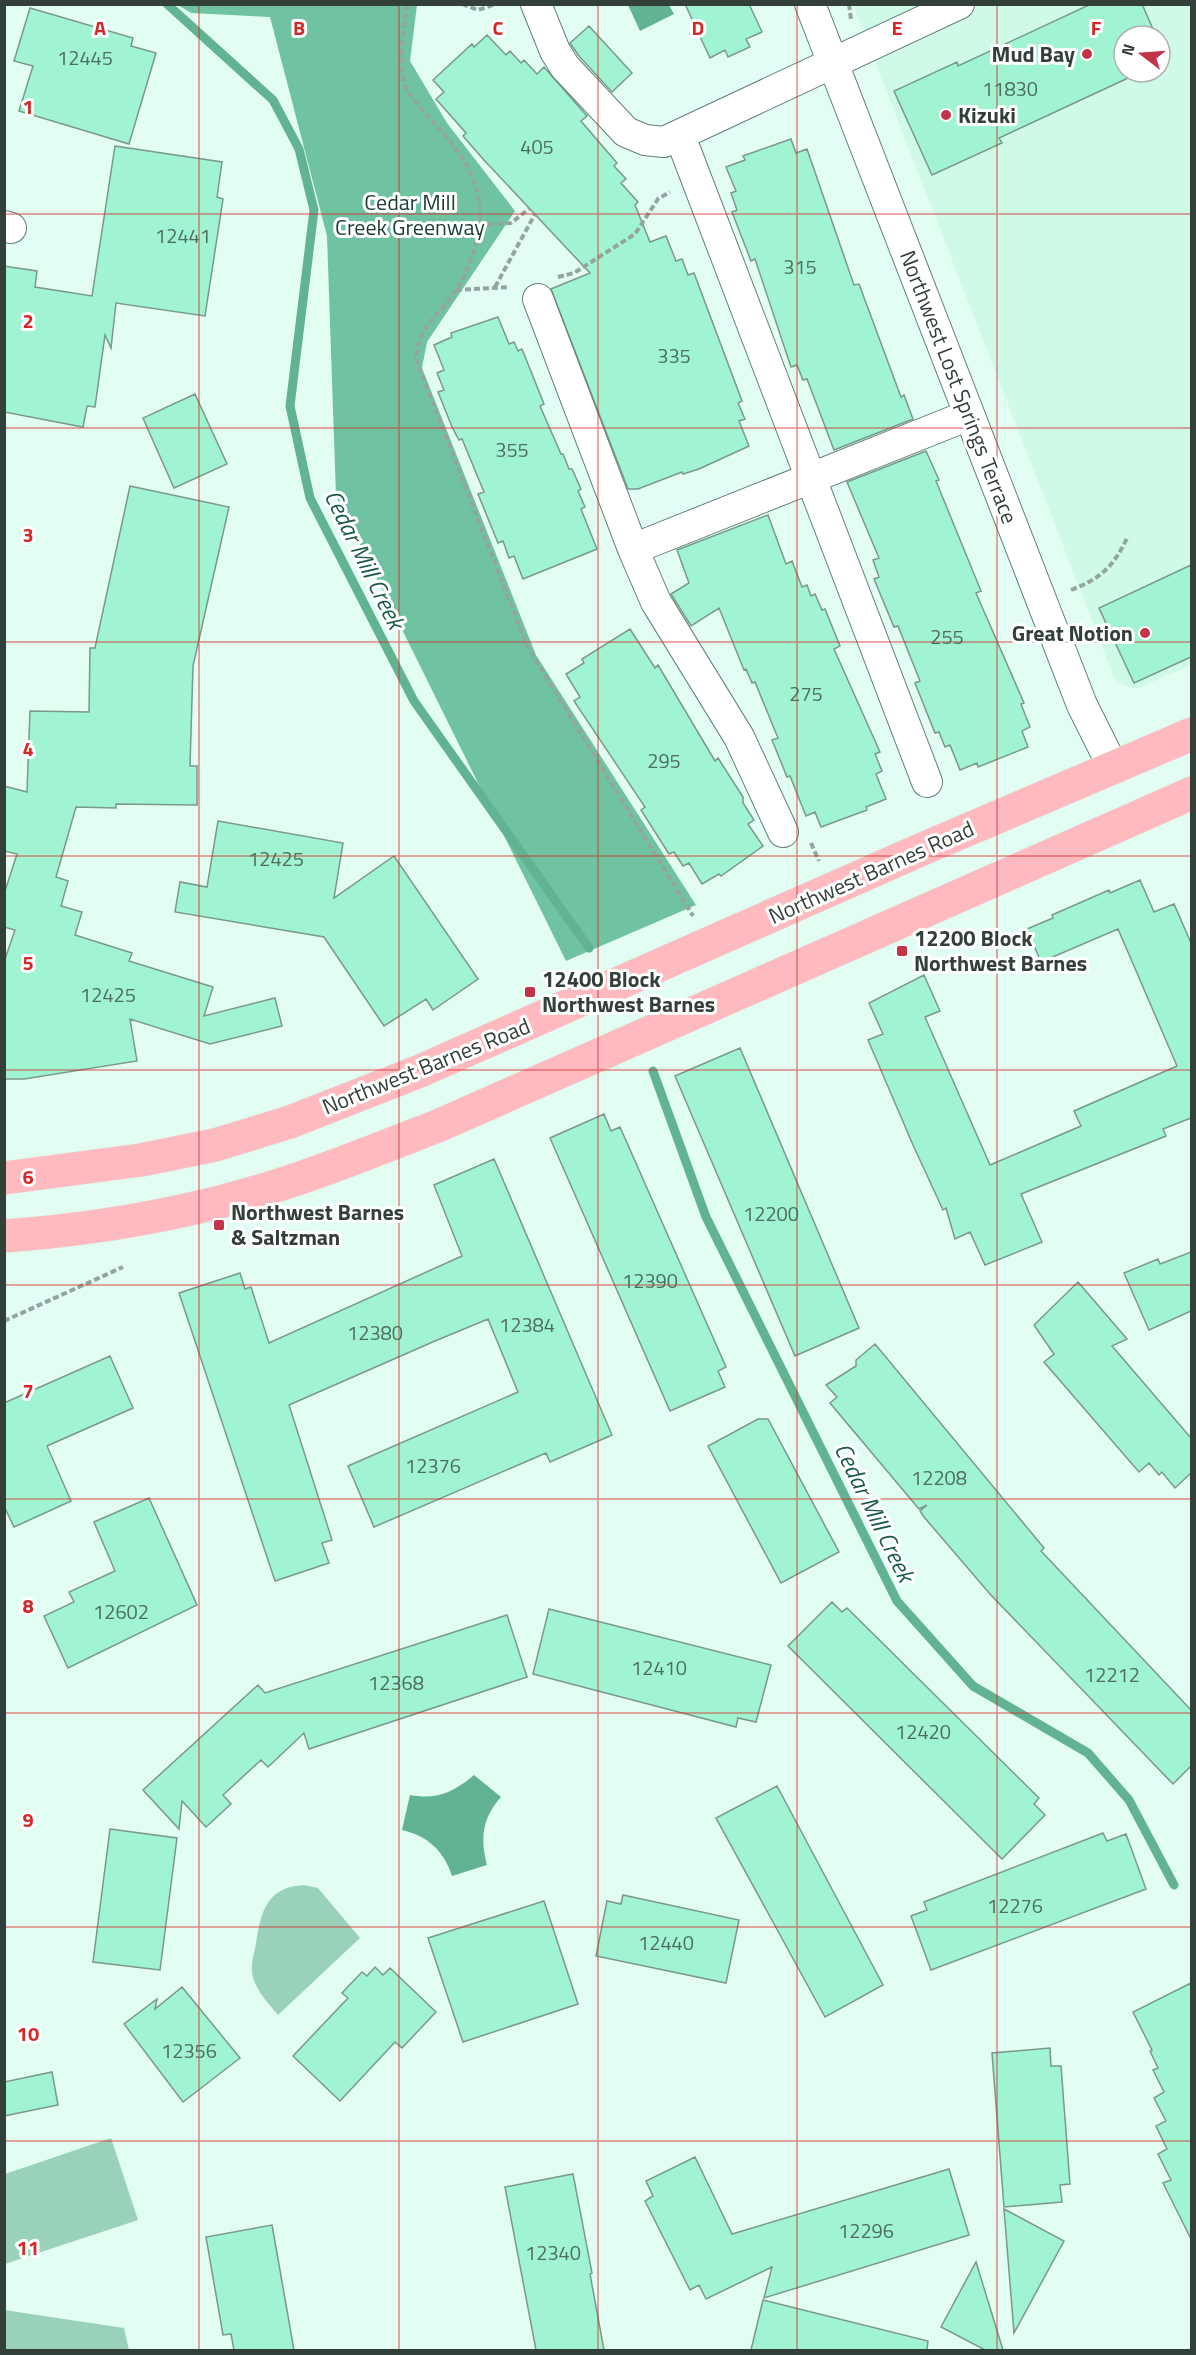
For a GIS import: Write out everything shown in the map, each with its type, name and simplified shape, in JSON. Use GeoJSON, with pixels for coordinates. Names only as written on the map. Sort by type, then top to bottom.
{"type":"FeatureCollection","features":[{"type":"Feature","properties":{"kind":"main road","name":"Northwest Barnes Road"},"geometry":{"type":"LineString","coordinates":[[4,1178],[141,1160],[215,1145],[290,1122],[420,1071],[1191,734]]}},
{"type":"Feature","properties":{"kind":"main road"},"geometry":{"type":"LineString","coordinates":[[4,1236],[111,1223],[216,1203],[326,1170],[440,1125],[1191,793]]}},
{"type":"Feature","properties":{"kind":"street"},"geometry":{"type":"LineString","coordinates":[[536,4],[555,51],[565,67],[626,132],[645,140],[664,142],[958,4]]}},
{"type":"Feature","properties":{"kind":"street","name":"Northwest Lost Springs Terrace"},"geometry":{"type":"LineString","coordinates":[[810,4],[1082,705],[1113,767]]}},
{"type":"Feature","properties":{"kind":"street"},"geometry":{"type":"LineString","coordinates":[[680,136],[927,782]]}},
{"type":"Feature","properties":{"kind":"street"},"geometry":{"type":"LineString","coordinates":[[534,288],[633,549],[656,602],[739,736],[796,834]]}},
{"type":"Feature","properties":{"kind":"street"},"geometry":{"type":"LineString","coordinates":[[633,549],[811,480],[969,415]]}},
{"type":"Feature","properties":{"kind":"path"},"geometry":{"type":"LineString","coordinates":[[407,4],[401,64],[404,83],[410,96],[454,145],[477,182],[479,225],[474,249],[456,290],[429,321],[418,341],[416,359],[527,646],[710,943]]}},
{"type":"Feature","properties":{"kind":"path"},"geometry":{"type":"LineString","coordinates":[[462,4],[478,10],[496,4]]}},
{"type":"Feature","properties":{"kind":"path"},"geometry":{"type":"LineString","coordinates":[[456,290],[534,288],[574,273],[635,234],[658,199],[694,173]]}},
{"type":"Feature","properties":{"kind":"path"},"geometry":{"type":"LineString","coordinates":[[479,225],[511,223],[530,208]]}},
{"type":"Feature","properties":{"kind":"path"},"geometry":{"type":"LineString","coordinates":[[495,288],[535,214]]}},
{"type":"Feature","properties":{"kind":"path"},"geometry":{"type":"LineString","coordinates":[[1092,582],[1116,561],[1128,536]]}},
{"type":"Feature","properties":{"kind":"path"},"geometry":{"type":"LineString","coordinates":[[796,834],[831,890]]}},
{"type":"Feature","properties":{"kind":"path"},"geometry":{"type":"LineString","coordinates":[[4,1321],[123,1267]]}},
{"type":"Feature","properties":{"kind":"shaded area"},"geometry":{"type":"Polygon","coordinates":[[[628,5],[669,5],[674,14],[640,31],[628,5]]]}},
{"type":"Feature","properties":{"kind":"shaded area"},"geometry":{"type":"Polygon","coordinates":[[[853,5],[1191,5],[1191,665],[1136,689],[1116,682],[853,5]]]}},
{"type":"Feature","properties":{"kind":"shaded area"},"geometry":{"type":"Polygon","coordinates":[[[474,1775],[501,1797],[490,1813],[484,1829],[487,1865],[452,1876],[440,1852],[434,1846],[420,1836],[402,1830],[410,1795],[429,1796],[445,1793],[474,1775]]]}},
{"type":"Feature","properties":{"kind":"shaded area"},"geometry":{"type":"Polygon","coordinates":[[[304,1885],[318,1888],[360,1938],[278,2015],[262,1995],[253,1977],[252,1964],[260,1921],[268,1903],[274,1896],[282,1890],[304,1885]]]}},
{"type":"Feature","properties":{"kind":"shaded area"},"geometry":{"type":"Polygon","coordinates":[[[111,2138],[138,2220],[5,2264],[5,2174],[111,2138]]]}},
{"type":"Feature","properties":{"kind":"shaded area"},"geometry":{"type":"Polygon","coordinates":[[[4,2310],[124,2328],[129,2350],[5,2350],[4,2310]]]}},
{"type":"Feature","properties":{"kind":"green space","name":"Cedar Mill Creek Greenway"},"geometry":{"type":"Polygon","coordinates":[[[178,5],[417,5],[410,61],[447,123],[515,211],[427,342],[422,368],[536,655],[696,905],[566,961],[336,496],[327,236],[270,17],[191,13],[178,5]]]}},
{"type":"Feature","properties":{"kind":"building"},"geometry":{"type":"Polygon","coordinates":[[[685,4],[749,4],[762,32],[746,39],[750,47],[728,57],[725,50],[710,58],[685,4]]]}},
{"type":"Feature","properties":{"kind":"building"},"geometry":{"type":"Polygon","coordinates":[[[1091,4],[1142,4],[1151,24],[1112,24],[1112,84],[1115,84],[999,138],[1002,143],[932,175],[894,91],[957,62],[958,66],[1091,4]]]}},
{"type":"Feature","properties":{"kind":"building"},"geometry":{"type":"Polygon","coordinates":[[[30,8],[133,38],[131,46],[156,53],[129,144],[19,111],[33,66],[14,61],[30,8]]]}},
{"type":"Feature","properties":{"kind":"building"},"geometry":{"type":"Polygon","coordinates":[[[589,26],[632,73],[612,92],[570,43],[589,26]]]}},
{"type":"Feature","properties":{"kind":"building"},"geometry":{"type":"Polygon","coordinates":[[[487,35],[506,55],[510,51],[521,63],[524,60],[537,74],[544,67],[587,116],[581,121],[617,163],[614,166],[626,179],[621,183],[638,202],[635,205],[650,242],[666,236],[676,261],[682,259],[688,275],[694,273],[742,401],[738,403],[745,419],[739,421],[749,446],[699,469],[683,474],[682,472],[638,489],[628,489],[551,289],[590,273],[483,159],[463,136],[466,133],[436,99],[444,92],[433,80],[472,44],[474,47],[487,35]]]}},
{"type":"Feature","properties":{"kind":"building"},"geometry":{"type":"Polygon","coordinates":[[[791,139],[796,153],[807,149],[854,285],[859,284],[901,397],[904,395],[913,419],[834,450],[807,379],[803,380],[797,365],[791,367],[755,259],[751,261],[732,212],[737,210],[731,193],[736,191],[726,167],[745,160],[743,156],[791,139]]]}},
{"type":"Feature","properties":{"kind":"building"},"geometry":{"type":"Polygon","coordinates":[[[115,146],[222,162],[217,197],[223,199],[205,316],[116,303],[111,348],[105,335],[95,407],[87,406],[83,427],[4,412],[4,266],[37,271],[35,287],[92,296],[115,146]]]}},
{"type":"Feature","properties":{"kind":"building"},"geometry":{"type":"Polygon","coordinates":[[[498,317],[509,344],[514,342],[518,351],[522,349],[544,404],[540,406],[561,454],[569,469],[572,469],[581,489],[578,491],[585,507],[581,509],[597,549],[523,579],[514,556],[509,558],[503,541],[498,543],[478,494],[484,492],[462,439],[459,440],[452,427],[438,392],[444,390],[437,373],[444,370],[434,345],[452,337],[451,333],[498,317]]]}},
{"type":"Feature","properties":{"kind":"building"},"geometry":{"type":"Polygon","coordinates":[[[195,394],[227,464],[174,488],[143,418],[195,394]]]}},
{"type":"Feature","properties":{"kind":"building"},"geometry":{"type":"Polygon","coordinates":[[[926,451],[981,591],[976,593],[1024,703],[1021,704],[1030,727],[1022,731],[1028,747],[978,767],[977,763],[960,770],[950,745],[945,747],[939,732],[935,733],[915,683],[920,681],[898,626],[894,627],[874,579],[879,577],[873,560],[879,558],[847,482],[926,451]]]}},
{"type":"Feature","properties":{"kind":"building"},"geometry":{"type":"Polygon","coordinates":[[[130,486],[229,507],[193,666],[190,766],[197,766],[197,805],[116,804],[116,808],[76,807],[56,877],[68,881],[61,906],[82,912],[75,935],[132,953],[129,961],[213,987],[204,1016],[275,998],[282,1026],[210,1044],[130,1019],[137,1061],[24,1079],[4,1079],[4,962],[15,930],[4,927],[4,894],[17,854],[4,851],[4,786],[27,792],[30,711],[89,712],[90,648],[95,648],[130,486]]]}},
{"type":"Feature","properties":{"kind":"building"},"geometry":{"type":"Polygon","coordinates":[[[768,515],[786,564],[792,561],[802,587],[807,585],[811,596],[815,594],[822,610],[825,609],[840,646],[834,649],[880,752],[875,754],[882,771],[876,774],[886,799],[866,807],[867,810],[821,827],[815,812],[806,816],[790,776],[787,777],[772,740],[778,738],[755,682],[752,683],[746,669],[744,670],[719,608],[691,626],[671,594],[689,583],[677,550],[768,515]]]}},
{"type":"Feature","properties":{"kind":"building","name":"Great Notion"},"geometry":{"type":"Polygon","coordinates":[[[1191,565],[1191,657],[1134,683],[1099,608],[1191,565]]]}},
{"type":"Feature","properties":{"kind":"building"},"geometry":{"type":"Polygon","coordinates":[[[630,629],[655,668],[658,665],[715,761],[718,758],[743,797],[743,803],[754,820],[748,824],[763,846],[721,876],[719,874],[702,884],[689,863],[683,866],[674,852],[669,854],[641,810],[645,807],[574,701],[580,697],[566,674],[584,663],[582,659],[630,629]]]}},
{"type":"Feature","properties":{"kind":"building"},"geometry":{"type":"Polygon","coordinates":[[[218,821],[343,843],[334,898],[394,856],[478,979],[433,1010],[426,999],[384,1026],[324,937],[175,912],[180,882],[207,887],[218,821]]]}},
{"type":"Feature","properties":{"kind":"building"},"geometry":{"type":"Polygon","coordinates":[[[1140,880],[1154,912],[1174,904],[1191,943],[1191,1118],[1163,1129],[1166,1136],[1021,1194],[1042,1242],[985,1265],[970,1232],[955,1239],[946,1208],[943,1210],[913,1145],[868,1040],[883,1034],[869,1003],[924,975],[940,1011],[925,1017],[990,1165],[1081,1126],[1074,1111],[1177,1066],[1118,929],[1041,962],[1027,929],[1053,918],[1052,915],[1109,890],[1110,893],[1140,880]]]}},
{"type":"Feature","properties":{"kind":"building"},"geometry":{"type":"Polygon","coordinates":[[[740,1048],[859,1328],[795,1356],[675,1076],[740,1048]]]}},
{"type":"Feature","properties":{"kind":"building"},"geometry":{"type":"Polygon","coordinates":[[[604,1114],[611,1131],[620,1127],[726,1367],[718,1371],[725,1387],[670,1411],[550,1138],[604,1114]]]}},
{"type":"Feature","properties":{"kind":"building"},"geometry":{"type":"Polygon","coordinates":[[[494,1159],[612,1435],[550,1462],[546,1453],[374,1527],[348,1466],[518,1392],[488,1319],[435,1341],[289,1405],[332,1540],[322,1543],[329,1563],[275,1581],[179,1293],[240,1273],[245,1289],[251,1287],[269,1343],[462,1256],[434,1185],[494,1159]]]}},
{"type":"Feature","properties":{"kind":"building"},"geometry":{"type":"Polygon","coordinates":[[[1191,1252],[1191,1311],[1149,1330],[1124,1273],[1158,1259],[1160,1264],[1191,1252]]]}},
{"type":"Feature","properties":{"kind":"building"},"geometry":{"type":"Polygon","coordinates":[[[1078,1282],[1127,1339],[1112,1346],[1191,1438],[1191,1473],[1175,1488],[1162,1472],[1159,1475],[1149,1463],[1139,1472],[1044,1362],[1054,1354],[1034,1325],[1078,1282]]]}},
{"type":"Feature","properties":{"kind":"building"},"geometry":{"type":"Polygon","coordinates":[[[875,1344],[1044,1548],[1041,1551],[1191,1710],[1191,1766],[1173,1784],[990,1594],[924,1517],[920,1511],[927,1505],[919,1509],[830,1403],[837,1397],[826,1385],[856,1366],[856,1360],[875,1344]]]}},
{"type":"Feature","properties":{"kind":"building"},"geometry":{"type":"Polygon","coordinates":[[[110,1356],[133,1408],[47,1446],[71,1501],[14,1527],[4,1506],[4,1403],[110,1356]]]}},
{"type":"Feature","properties":{"kind":"building"},"geometry":{"type":"Polygon","coordinates":[[[758,1419],[768,1419],[839,1552],[781,1583],[708,1446],[758,1419]]]}},
{"type":"Feature","properties":{"kind":"building"},"geometry":{"type":"Polygon","coordinates":[[[149,1498],[197,1605],[68,1668],[44,1616],[74,1602],[69,1592],[115,1571],[94,1522],[149,1498]]]}},
{"type":"Feature","properties":{"kind":"building"},"geometry":{"type":"Polygon","coordinates":[[[832,1602],[842,1612],[847,1608],[1039,1798],[1034,1804],[1045,1815],[1002,1859],[788,1646],[832,1602]]]}},
{"type":"Feature","properties":{"kind":"building"},"geometry":{"type":"Polygon","coordinates":[[[549,1609],[771,1665],[756,1722],[738,1718],[736,1727],[533,1674],[549,1609]]]}},
{"type":"Feature","properties":{"kind":"building"},"geometry":{"type":"Polygon","coordinates":[[[507,1615],[527,1677],[309,1749],[304,1733],[268,1767],[261,1760],[223,1795],[231,1804],[206,1827],[182,1801],[179,1829],[143,1790],[258,1685],[265,1693],[507,1615]]]}},
{"type":"Feature","properties":{"kind":"building"},"geometry":{"type":"Polygon","coordinates":[[[777,1786],[883,1985],[825,2017],[716,1818],[777,1786]]]}},
{"type":"Feature","properties":{"kind":"building"},"geometry":{"type":"Polygon","coordinates":[[[110,1829],[177,1838],[160,1970],[93,1962],[110,1829]]]}},
{"type":"Feature","properties":{"kind":"building"},"geometry":{"type":"Polygon","coordinates":[[[1103,1833],[1107,1841],[1126,1834],[1146,1889],[931,1970],[911,1916],[927,1910],[924,1902],[1103,1833]]]}},
{"type":"Feature","properties":{"kind":"building"},"geometry":{"type":"Polygon","coordinates":[[[623,1895],[739,1920],[726,1983],[596,1956],[607,1901],[621,1904],[623,1895]]]}},
{"type":"Feature","properties":{"kind":"building"},"geometry":{"type":"Polygon","coordinates":[[[544,1901],[578,2004],[463,2042],[428,1938],[544,1901]]]}},
{"type":"Feature","properties":{"kind":"building"},"geometry":{"type":"Polygon","coordinates":[[[375,1967],[383,1975],[390,1968],[436,2012],[402,2048],[395,2042],[340,2101],[293,2056],[348,1998],[342,1993],[362,1972],[367,1976],[375,1967]]]}},
{"type":"Feature","properties":{"kind":"building"},"geometry":{"type":"Polygon","coordinates":[[[1191,1983],[1191,2239],[1163,2183],[1171,2180],[1158,2154],[1167,2149],[1156,2126],[1166,2121],[1154,2098],[1164,2092],[1153,2070],[1158,2068],[1150,2051],[1152,2050],[1133,2012],[1191,1983]]]}},
{"type":"Feature","properties":{"kind":"building"},"geometry":{"type":"Polygon","coordinates":[[[182,1987],[240,2058],[183,2102],[124,2024],[157,1999],[155,2009],[182,1987]]]}},
{"type":"Feature","properties":{"kind":"building"},"geometry":{"type":"Polygon","coordinates":[[[1050,2048],[1051,2066],[1061,2066],[1070,2184],[1060,2185],[1062,2202],[1004,2207],[992,2053],[1050,2048]]]}},
{"type":"Feature","properties":{"kind":"building"},"geometry":{"type":"Polygon","coordinates":[[[52,2072],[58,2105],[4,2116],[4,2082],[52,2072]]]}},
{"type":"Feature","properties":{"kind":"building"},"geometry":{"type":"Polygon","coordinates":[[[695,2157],[732,2234],[949,2169],[969,2235],[764,2298],[772,2267],[706,2299],[699,2285],[690,2290],[645,2201],[653,2196],[646,2181],[695,2157]]]}},
{"type":"Feature","properties":{"kind":"building"},"geometry":{"type":"Polygon","coordinates":[[[573,2174],[604,2350],[536,2350],[505,2187],[573,2174]]]}},
{"type":"Feature","properties":{"kind":"building"},"geometry":{"type":"Polygon","coordinates":[[[1004,2209],[1064,2241],[1014,2333],[1004,2209]]]}},
{"type":"Feature","properties":{"kind":"building"},"geometry":{"type":"Polygon","coordinates":[[[272,2225],[294,2350],[234,2350],[231,2334],[223,2335],[206,2237],[272,2225]]]}},
{"type":"Feature","properties":{"kind":"building"},"geometry":{"type":"Polygon","coordinates":[[[976,2262],[1003,2350],[985,2350],[941,2327],[976,2262]]]}},
{"type":"Feature","properties":{"kind":"building"},"geometry":{"type":"Polygon","coordinates":[[[763,2300],[928,2341],[927,2350],[751,2350],[763,2300]]]}},
{"type":"Feature","properties":{"kind":"waterway","name":"Cedar Mill Creek"},"geometry":{"type":"LineString","coordinates":[[167,4],[273,100],[299,149],[314,210],[290,406],[310,498],[414,701],[589,948]]}},
{"type":"Feature","properties":{"kind":"waterway","name":"Cedar Mill Creek"},"geometry":{"type":"LineString","coordinates":[[653,1071],[706,1217],[897,1601],[973,1686],[1088,1753],[1129,1800],[1174,1885]]}},
{"type":"Feature","properties":{"kind":"place","name":"Mud Bay"},"geometry":{"type":"Point","coordinates":[1087,54]}},
{"type":"Feature","properties":{"kind":"place","name":"Kizuki"},"geometry":{"type":"Point","coordinates":[946,115]}},
{"type":"Feature","properties":{"kind":"place","name":"Great Notion"},"geometry":{"type":"Point","coordinates":[1145,633]}},
{"type":"Feature","properties":{"kind":"place","name":"12200 Block Northwest Barnes"},"geometry":{"type":"Point","coordinates":[902,951]}},
{"type":"Feature","properties":{"kind":"place","name":"12400 Block Northwest Barnes"},"geometry":{"type":"Point","coordinates":[530,992]}},
{"type":"Feature","properties":{"kind":"place","name":"Northwest Barnes & Saltzman"},"geometry":{"type":"Point","coordinates":[219,1225]}}]}
